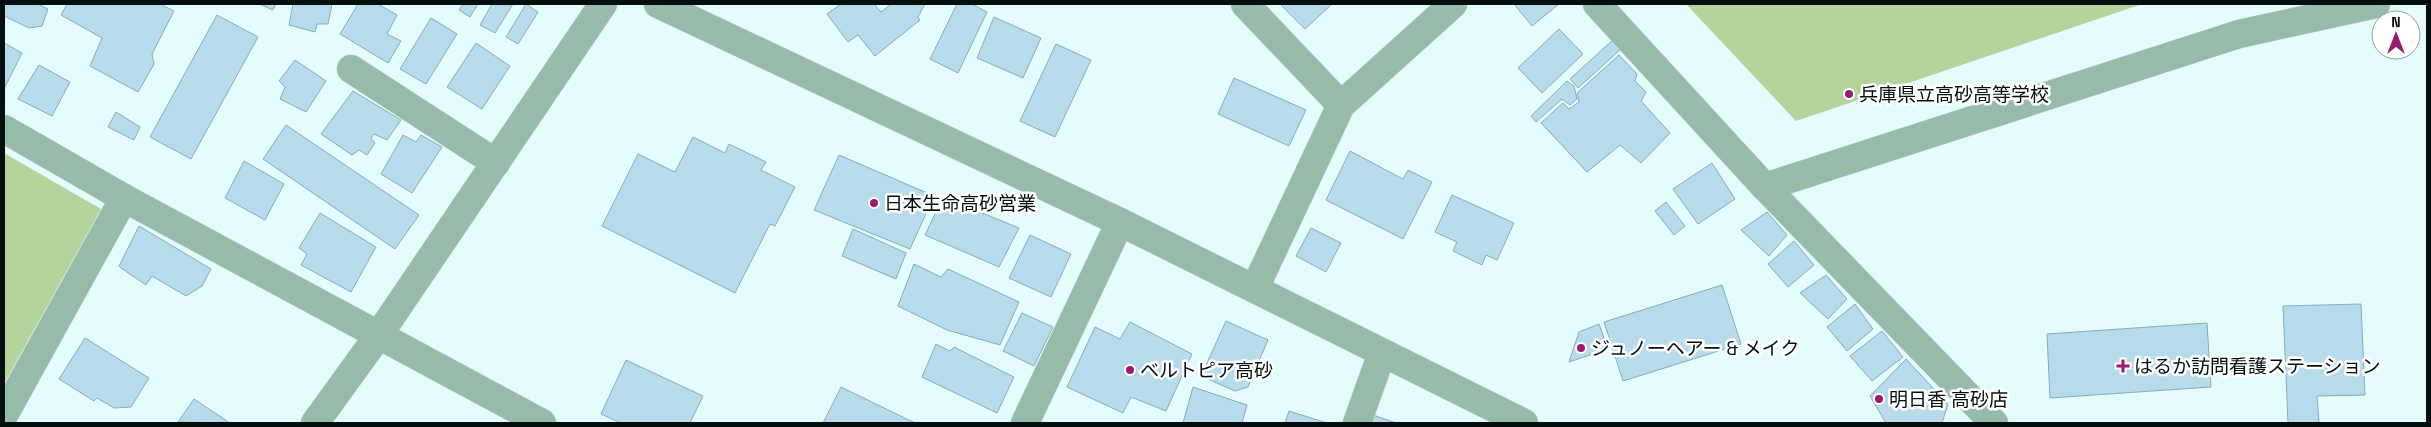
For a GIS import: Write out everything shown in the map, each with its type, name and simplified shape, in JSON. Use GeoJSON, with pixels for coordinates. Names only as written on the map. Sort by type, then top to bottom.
{"type":"FeatureCollection","features":[{"type":"Feature","properties":{"kind":"street"},"geometry":{"type":"LineString","coordinates":[[315,423],[378,336],[603,4]]}},
{"type":"Feature","properties":{"kind":"street"},"geometry":{"type":"LineString","coordinates":[[658,4],[1120,222],[1524,423]]}},
{"type":"Feature","properties":{"kind":"street"},"geometry":{"type":"LineString","coordinates":[[1245,4],[1341,105]]}},
{"type":"Feature","properties":{"kind":"street"},"geometry":{"type":"LineString","coordinates":[[1255,288],[1341,105],[1452,4]]}},
{"type":"Feature","properties":{"kind":"street"},"geometry":{"type":"LineString","coordinates":[[1597,4],[1766,187],[1994,423]]}},
{"type":"Feature","properties":{"kind":"street"},"geometry":{"type":"LineString","coordinates":[[1766,187],[2239,34],[2376,4]]}},
{"type":"Feature","properties":{"kind":"street"},"geometry":{"type":"LineString","coordinates":[[351,70],[496,163]]}},
{"type":"Feature","properties":{"kind":"street"},"geometry":{"type":"LineString","coordinates":[[4,129],[124,198],[542,423]]}},
{"type":"Feature","properties":{"kind":"street"},"geometry":{"type":"LineString","coordinates":[[4,415],[124,198]]}},
{"type":"Feature","properties":{"kind":"street"},"geometry":{"type":"LineString","coordinates":[[1025,423],[1120,222]]}},
{"type":"Feature","properties":{"kind":"street"},"geometry":{"type":"LineString","coordinates":[[1357,423],[1382,353]]}},
{"type":"Feature","properties":{"kind":"green space"},"geometry":{"type":"Polygon","coordinates":[[[1686,4],[2142,4],[1796,121],[1686,4]]]}},
{"type":"Feature","properties":{"kind":"green space"},"geometry":{"type":"Polygon","coordinates":[[[4,153],[101,209],[4,384],[4,153]]]}},
{"type":"Feature","properties":{"kind":"building"},"geometry":{"type":"Polygon","coordinates":[[[4,4],[38,4],[48,9],[42,26],[29,28],[4,16],[4,4]]]}},
{"type":"Feature","properties":{"kind":"building"},"geometry":{"type":"Polygon","coordinates":[[[67,4],[160,4],[174,11],[152,54],[154,64],[138,92],[90,66],[102,38],[61,15],[67,4]]]}},
{"type":"Feature","properties":{"kind":"building"},"geometry":{"type":"Polygon","coordinates":[[[259,4],[276,4],[273,10],[259,4]]]}},
{"type":"Feature","properties":{"kind":"building"},"geometry":{"type":"Polygon","coordinates":[[[293,4],[332,4],[328,24],[317,24],[315,32],[289,25],[293,4]]]}},
{"type":"Feature","properties":{"kind":"building"},"geometry":{"type":"Polygon","coordinates":[[[358,4],[378,4],[397,15],[387,34],[401,41],[388,63],[340,34],[358,4]]]}},
{"type":"Feature","properties":{"kind":"building"},"geometry":{"type":"Polygon","coordinates":[[[463,4],[478,4],[470,17],[459,10],[463,4]]]}},
{"type":"Feature","properties":{"kind":"building"},"geometry":{"type":"Polygon","coordinates":[[[492,4],[513,4],[495,33],[480,25],[492,4]]]}},
{"type":"Feature","properties":{"kind":"building"},"geometry":{"type":"Polygon","coordinates":[[[526,4],[538,12],[518,44],[506,37],[526,4]]]}},
{"type":"Feature","properties":{"kind":"building"},"geometry":{"type":"Polygon","coordinates":[[[841,4],[874,4],[881,12],[891,4],[925,4],[918,17],[920,20],[875,56],[858,35],[848,42],[827,14],[841,4]]]}},
{"type":"Feature","properties":{"kind":"building"},"geometry":{"type":"Polygon","coordinates":[[[957,4],[972,4],[987,12],[958,73],[930,59],[957,4]]]}},
{"type":"Feature","properties":{"kind":"building"},"geometry":{"type":"Polygon","coordinates":[[[1280,4],[1332,4],[1305,29],[1280,4]]]}},
{"type":"Feature","properties":{"kind":"building"},"geometry":{"type":"Polygon","coordinates":[[[1514,4],[1559,4],[1532,26],[1514,4]]]}},
{"type":"Feature","properties":{"kind":"building"},"geometry":{"type":"Polygon","coordinates":[[[217,15],[258,37],[191,159],[150,137],[217,15]]]}},
{"type":"Feature","properties":{"kind":"building"},"geometry":{"type":"Polygon","coordinates":[[[994,17],[1041,38],[1023,78],[977,58],[994,17]]]}},
{"type":"Feature","properties":{"kind":"building"},"geometry":{"type":"Polygon","coordinates":[[[431,18],[457,34],[426,84],[400,69],[431,18]]]}},
{"type":"Feature","properties":{"kind":"building"},"geometry":{"type":"Polygon","coordinates":[[[1559,29],[1583,54],[1542,93],[1518,68],[1559,29]]]}},
{"type":"Feature","properties":{"kind":"building"},"geometry":{"type":"Polygon","coordinates":[[[1615,38],[1622,48],[1578,88],[1570,79],[1615,38]]]}},
{"type":"Feature","properties":{"kind":"building"},"geometry":{"type":"Polygon","coordinates":[[[4,43],[22,53],[4,89],[4,43]]]}},
{"type":"Feature","properties":{"kind":"building"},"geometry":{"type":"Polygon","coordinates":[[[476,43],[510,66],[482,109],[447,87],[476,43]]]}},
{"type":"Feature","properties":{"kind":"building"},"geometry":{"type":"Polygon","coordinates":[[[1056,44],[1091,60],[1055,137],[1020,121],[1056,44]]]}},
{"type":"Feature","properties":{"kind":"building"},"geometry":{"type":"Polygon","coordinates":[[[1619,55],[1637,74],[1635,81],[1646,92],[1641,101],[1670,133],[1641,163],[1620,145],[1587,172],[1541,123],[1563,103],[1569,109],[1579,102],[1577,93],[1619,55]]]}},
{"type":"Feature","properties":{"kind":"building"},"geometry":{"type":"Polygon","coordinates":[[[295,60],[326,81],[306,112],[280,99],[285,87],[279,81],[295,60]]]}},
{"type":"Feature","properties":{"kind":"building"},"geometry":{"type":"Polygon","coordinates":[[[39,65],[70,82],[52,116],[18,99],[39,65]]]}},
{"type":"Feature","properties":{"kind":"building"},"geometry":{"type":"Polygon","coordinates":[[[1234,78],[1306,110],[1289,146],[1218,114],[1234,78]]]}},
{"type":"Feature","properties":{"kind":"building"},"geometry":{"type":"Polygon","coordinates":[[[1567,81],[1574,86],[1577,99],[1570,105],[1562,99],[1536,122],[1531,116],[1567,81]]]}},
{"type":"Feature","properties":{"kind":"building"},"geometry":{"type":"Polygon","coordinates":[[[353,91],[401,120],[387,140],[374,134],[371,138],[375,143],[367,155],[359,150],[352,155],[321,134],[353,91]]]}},
{"type":"Feature","properties":{"kind":"building"},"geometry":{"type":"Polygon","coordinates":[[[116,112],[140,127],[134,140],[108,127],[116,112]]]}},
{"type":"Feature","properties":{"kind":"building"},"geometry":{"type":"Polygon","coordinates":[[[286,125],[419,215],[395,249],[263,159],[286,125]]]}},
{"type":"Feature","properties":{"kind":"building"},"geometry":{"type":"Polygon","coordinates":[[[403,135],[416,142],[421,135],[442,147],[412,193],[381,174],[403,135]]]}},
{"type":"Feature","properties":{"kind":"building"},"geometry":{"type":"Polygon","coordinates":[[[693,137],[725,153],[729,144],[766,162],[761,170],[795,187],[775,226],[770,224],[735,293],[602,226],[638,154],[675,172],[693,137]]]}},
{"type":"Feature","properties":{"kind":"building"},"geometry":{"type":"Polygon","coordinates":[[[1350,151],[1403,179],[1408,170],[1432,182],[1403,239],[1326,200],[1350,151]]]}},
{"type":"Feature","properties":{"kind":"building","name":"日本生命高砂営業"},"geometry":{"type":"Polygon","coordinates":[[[839,155],[934,196],[910,249],[814,210],[839,155]]]}},
{"type":"Feature","properties":{"kind":"building"},"geometry":{"type":"Polygon","coordinates":[[[244,161],[284,184],[265,220],[225,198],[244,161]]]}},
{"type":"Feature","properties":{"kind":"building"},"geometry":{"type":"Polygon","coordinates":[[[1712,163],[1735,199],[1698,224],[1673,189],[1712,163]]]}},
{"type":"Feature","properties":{"kind":"building"},"geometry":{"type":"Polygon","coordinates":[[[1452,195],[1514,223],[1497,260],[1486,255],[1482,265],[1453,251],[1457,242],[1435,232],[1452,195]]]}},
{"type":"Feature","properties":{"kind":"building"},"geometry":{"type":"Polygon","coordinates":[[[943,197],[1019,228],[999,267],[925,235],[943,197]]]}},
{"type":"Feature","properties":{"kind":"building"},"geometry":{"type":"Polygon","coordinates":[[[1666,202],[1685,226],[1674,235],[1655,211],[1666,202]]]}},
{"type":"Feature","properties":{"kind":"building"},"geometry":{"type":"Polygon","coordinates":[[[1767,212],[1787,235],[1769,256],[1741,230],[1767,212]]]}},
{"type":"Feature","properties":{"kind":"building"},"geometry":{"type":"Polygon","coordinates":[[[320,213],[376,247],[351,292],[301,265],[307,254],[299,248],[320,213]]]}},
{"type":"Feature","properties":{"kind":"building"},"geometry":{"type":"Polygon","coordinates":[[[139,226],[211,269],[202,286],[186,296],[152,276],[146,285],[121,268],[119,266],[139,226]]]}},
{"type":"Feature","properties":{"kind":"building"},"geometry":{"type":"Polygon","coordinates":[[[1311,228],[1341,243],[1326,272],[1296,256],[1311,228]]]}},
{"type":"Feature","properties":{"kind":"building"},"geometry":{"type":"Polygon","coordinates":[[[853,229],[906,253],[896,279],[842,256],[853,229]]]}},
{"type":"Feature","properties":{"kind":"building"},"geometry":{"type":"Polygon","coordinates":[[[1030,235],[1071,254],[1051,297],[1009,278],[1030,235]]]}},
{"type":"Feature","properties":{"kind":"building"},"geometry":{"type":"Polygon","coordinates":[[[1794,241],[1814,265],[1788,287],[1768,264],[1794,241]]]}},
{"type":"Feature","properties":{"kind":"building"},"geometry":{"type":"Polygon","coordinates":[[[914,264],[941,277],[948,269],[1019,302],[1000,345],[947,330],[898,306],[914,264]]]}},
{"type":"Feature","properties":{"kind":"building"},"geometry":{"type":"Polygon","coordinates":[[[1826,275],[1847,299],[1828,319],[1800,293],[1826,275]]]}},
{"type":"Feature","properties":{"kind":"building"},"geometry":{"type":"Polygon","coordinates":[[[1722,285],[1741,344],[1623,381],[1604,322],[1722,285]]]}},
{"type":"Feature","properties":{"kind":"building"},"geometry":{"type":"Polygon","coordinates":[[[1855,304],[1873,329],[1847,351],[1827,327],[1855,304]]]}},
{"type":"Feature","properties":{"kind":"building"},"geometry":{"type":"Polygon","coordinates":[[[2361,304],[2365,395],[2317,396],[2319,423],[2288,423],[2283,306],[2361,304]]]}},
{"type":"Feature","properties":{"kind":"building"},"geometry":{"type":"Polygon","coordinates":[[[1022,313],[1053,327],[1034,366],[1003,351],[1022,313]]]}},
{"type":"Feature","properties":{"kind":"building"},"geometry":{"type":"Polygon","coordinates":[[[1226,321],[1268,340],[1248,387],[1235,391],[1201,376],[1226,321]]]}},
{"type":"Feature","properties":{"kind":"building","name":"ベルトピア高砂"},"geometry":{"type":"Polygon","coordinates":[[[1130,322],[1192,354],[1166,411],[1131,397],[1123,413],[1067,387],[1095,327],[1120,339],[1130,322]]]}},
{"type":"Feature","properties":{"kind":"building","name":"はるか訪問看護ステーション"},"geometry":{"type":"Polygon","coordinates":[[[2207,323],[2211,387],[2050,398],[2047,334],[2207,323]]]}},
{"type":"Feature","properties":{"kind":"building"},"geometry":{"type":"Polygon","coordinates":[[[1599,324],[1608,349],[1569,362],[1579,332],[1599,324]]]}},
{"type":"Feature","properties":{"kind":"building"},"geometry":{"type":"Polygon","coordinates":[[[1882,331],[1903,357],[1872,381],[1850,356],[1882,331]]]}},
{"type":"Feature","properties":{"kind":"building"},"geometry":{"type":"Polygon","coordinates":[[[85,338],[149,378],[131,407],[114,408],[97,398],[94,401],[59,379],[85,338]]]}},
{"type":"Feature","properties":{"kind":"building"},"geometry":{"type":"Polygon","coordinates":[[[936,344],[950,351],[954,347],[1014,377],[997,413],[922,377],[936,344]]]}},
{"type":"Feature","properties":{"kind":"building"},"geometry":{"type":"Polygon","coordinates":[[[1906,359],[1948,404],[1942,423],[1886,423],[1870,396],[1906,359]]]}},
{"type":"Feature","properties":{"kind":"building"},"geometry":{"type":"Polygon","coordinates":[[[626,360],[703,396],[690,423],[621,423],[601,414],[626,360]]]}},
{"type":"Feature","properties":{"kind":"building"},"geometry":{"type":"Polygon","coordinates":[[[841,387],[915,423],[823,423],[841,387]]]}},
{"type":"Feature","properties":{"kind":"building"},"geometry":{"type":"Polygon","coordinates":[[[1193,387],[1247,405],[1242,423],[1183,423],[1193,387]]]}},
{"type":"Feature","properties":{"kind":"building"},"geometry":{"type":"Polygon","coordinates":[[[194,399],[230,423],[178,422],[194,399]]]}},
{"type":"Feature","properties":{"kind":"building"},"geometry":{"type":"Polygon","coordinates":[[[1289,411],[1327,423],[1285,423],[1289,411]]]}},
{"type":"Feature","properties":{"kind":"building"},"geometry":{"type":"Polygon","coordinates":[[[1373,415],[1396,423],[1369,423],[1373,415]]]}},
{"type":"Feature","properties":{"kind":"place","name":"兵庫県立高砂高等学校"},"geometry":{"type":"Point","coordinates":[1849,94]}},
{"type":"Feature","properties":{"kind":"place","name":"日本生命高砂営業"},"geometry":{"type":"Point","coordinates":[874,203]}},
{"type":"Feature","properties":{"kind":"place","name":"ジュノーヘアー & メイク"},"geometry":{"type":"Point","coordinates":[1581,348]}},
{"type":"Feature","properties":{"kind":"place","name":"はるか訪問看護ステーション"},"geometry":{"type":"Point","coordinates":[2123,366]}},
{"type":"Feature","properties":{"kind":"place","name":"ベルトピア高砂"},"geometry":{"type":"Point","coordinates":[1130,370]}},
{"type":"Feature","properties":{"kind":"place","name":"明日香 高砂店"},"geometry":{"type":"Point","coordinates":[1879,399]}}]}
